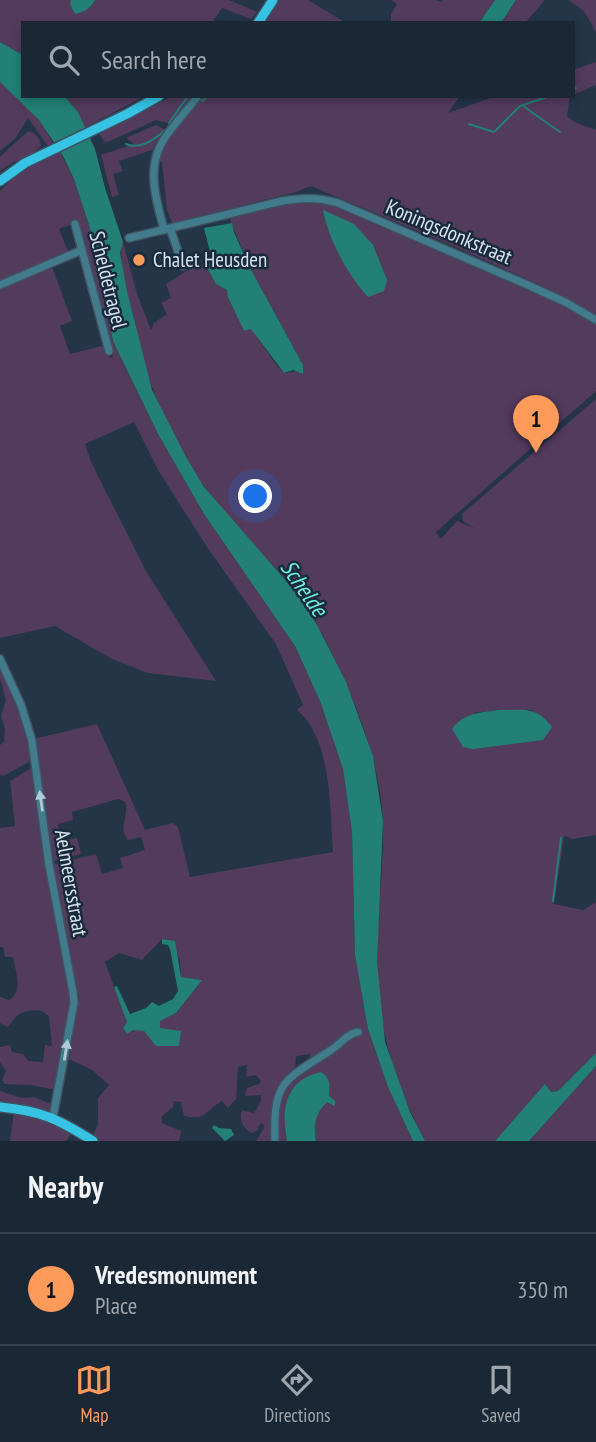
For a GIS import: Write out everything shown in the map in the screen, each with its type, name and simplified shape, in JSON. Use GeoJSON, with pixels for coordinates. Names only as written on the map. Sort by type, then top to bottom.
{"type":"FeatureCollection","features":[{"type":"Feature","properties":{"kind":"main road"},"geometry":{"type":"LineString","coordinates":[[259,21],[273,0]]}},
{"type":"Feature","properties":{"kind":"main road"},"geometry":{"type":"LineString","coordinates":[[0,181],[14,169],[155,98]]}},
{"type":"Feature","properties":{"kind":"main road"},"geometry":{"type":"LineString","coordinates":[[0,1107],[29,1110],[53,1117],[93,1141]]}},
{"type":"Feature","properties":{"kind":"street"},"geometry":{"type":"LineString","coordinates":[[183,266],[155,196],[156,157],[160,146],[196,98]]}},
{"type":"Feature","properties":{"kind":"street","name":"Koningsdonkstraat"},"geometry":{"type":"LineString","coordinates":[[129,238],[282,201],[304,197],[327,200],[555,297],[596,320]]}},
{"type":"Feature","properties":{"kind":"street","name":"Scheldetragel"},"geometry":{"type":"LineString","coordinates":[[75,224],[108,348]]}},
{"type":"Feature","properties":{"kind":"street"},"geometry":{"type":"LineString","coordinates":[[0,285],[82,250]]}},
{"type":"Feature","properties":{"kind":"street","name":"Aelmeersstraat"},"geometry":{"type":"LineString","coordinates":[[0,659],[21,705],[32,741],[50,871],[73,992],[74,1003],[53,1117]]}},
{"type":"Feature","properties":{"kind":"street"},"geometry":{"type":"LineString","coordinates":[[275,1141],[279,1096],[286,1080],[336,1047],[347,1035],[358,1032]]}},
{"type":"Feature","properties":{"kind":"shaded area"},"geometry":{"type":"Polygon","coordinates":[[[0,0],[229,0],[257,12],[251,19],[222,8],[213,21],[21,21],[21,54],[0,42],[0,0]]]}},
{"type":"Feature","properties":{"kind":"shaded area"},"geometry":{"type":"Polygon","coordinates":[[[71,0],[95,0],[86,10],[75,14],[71,0]]]}},
{"type":"Feature","properties":{"kind":"shaded area"},"geometry":{"type":"Polygon","coordinates":[[[279,0],[308,0],[343,21],[265,21],[279,0]]]}},
{"type":"Feature","properties":{"kind":"shaded area"},"geometry":{"type":"Polygon","coordinates":[[[391,0],[495,0],[480,21],[391,21],[391,14],[397,4],[391,0]]]}},
{"type":"Feature","properties":{"kind":"shaded area"},"geometry":{"type":"Polygon","coordinates":[[[495,0],[516,0],[502,21],[480,21],[495,0]]]}},
{"type":"Feature","properties":{"kind":"shaded area"},"geometry":{"type":"Polygon","coordinates":[[[516,0],[545,0],[527,21],[502,21],[516,0]]]}},
{"type":"Feature","properties":{"kind":"shaded area"},"geometry":{"type":"Polygon","coordinates":[[[568,0],[596,0],[596,32],[585,13],[568,0]]]}},
{"type":"Feature","properties":{"kind":"shaded area","name":"Schelde"},"geometry":{"type":"Polygon","coordinates":[[[0,42],[21,54],[21,98],[66,98],[78,112],[95,149],[123,242],[120,253],[127,291],[152,390],[204,487],[295,591],[317,625],[346,682],[373,756],[383,821],[377,962],[385,1042],[410,1112],[425,1141],[413,1141],[388,1087],[368,1029],[355,955],[352,832],[343,769],[320,701],[295,646],[204,514],[158,434],[113,341],[90,228],[74,179],[63,156],[39,120],[0,82],[0,42]]]}},
{"type":"Feature","properties":{"kind":"shaded area"},"geometry":{"type":"Polygon","coordinates":[[[596,62],[596,85],[575,94],[575,69],[596,62]]]}},
{"type":"Feature","properties":{"kind":"shaded area"},"geometry":{"type":"Polygon","coordinates":[[[0,82],[39,119],[53,143],[48,146],[28,118],[15,139],[0,151],[0,82]]]}},
{"type":"Feature","properties":{"kind":"shaded area"},"geometry":{"type":"Polygon","coordinates":[[[66,98],[141,98],[84,128],[78,112],[66,98]]]}},
{"type":"Feature","properties":{"kind":"shaded area"},"geometry":{"type":"Polygon","coordinates":[[[168,98],[192,98],[171,124],[156,120],[105,142],[99,134],[168,98]]]}},
{"type":"Feature","properties":{"kind":"shaded area"},"geometry":{"type":"Polygon","coordinates":[[[459,98],[448,113],[490,98],[570,98],[567,116],[574,122],[596,130],[596,316],[537,284],[311,186],[172,223],[167,210],[162,162],[158,161],[162,148],[201,100],[459,98]]]}},
{"type":"Feature","properties":{"kind":"shaded area"},"geometry":{"type":"Polygon","coordinates":[[[156,125],[167,131],[152,150],[119,161],[123,171],[113,174],[119,195],[112,197],[101,155],[134,144],[126,138],[156,125]]]}},
{"type":"Feature","properties":{"kind":"shaded area"},"geometry":{"type":"Polygon","coordinates":[[[28,131],[37,136],[41,146],[0,171],[0,157],[28,131]]]}},
{"type":"Feature","properties":{"kind":"shaded area"},"geometry":{"type":"Polygon","coordinates":[[[60,152],[74,179],[90,228],[113,341],[158,434],[204,514],[295,646],[320,701],[343,769],[352,832],[355,955],[368,1029],[388,1087],[413,1141],[316,1141],[313,1124],[328,1096],[329,1084],[326,1076],[285,1129],[287,1141],[278,1141],[280,1105],[285,1092],[301,1071],[340,1040],[309,1062],[310,1054],[296,1056],[295,1069],[281,1083],[274,1101],[272,1141],[256,1141],[264,1128],[261,1123],[258,1130],[252,1133],[241,1121],[242,1110],[254,1113],[261,1101],[261,1095],[246,1096],[247,1088],[261,1081],[256,1075],[246,1077],[247,1065],[238,1067],[236,1099],[228,1108],[222,1101],[205,1114],[191,1117],[184,1116],[181,1102],[174,1101],[173,1107],[162,1116],[162,1123],[181,1131],[179,1141],[100,1141],[92,1136],[98,1125],[98,1098],[109,1085],[92,1070],[69,1059],[79,998],[77,987],[70,989],[71,1012],[56,1090],[5,1084],[2,1080],[6,1071],[0,1062],[0,1047],[10,1045],[12,1052],[23,1054],[28,1061],[43,1062],[45,1045],[52,1046],[49,1016],[42,1011],[22,1013],[8,1027],[0,1023],[0,997],[9,1000],[14,996],[17,974],[13,957],[5,957],[3,947],[0,947],[0,828],[15,826],[10,781],[33,767],[31,761],[3,776],[0,775],[0,745],[4,742],[5,729],[1,716],[6,700],[0,679],[0,667],[21,711],[29,740],[97,724],[145,830],[173,823],[178,827],[190,877],[333,852],[330,796],[323,756],[308,722],[297,710],[303,705],[276,644],[209,550],[158,470],[134,422],[85,444],[91,462],[147,573],[216,681],[148,673],[112,659],[55,626],[0,638],[0,287],[51,264],[72,321],[60,326],[70,354],[102,346],[110,358],[113,357],[72,224],[59,229],[69,254],[0,284],[0,191],[17,174],[60,152]],[[118,799],[72,812],[73,820],[58,824],[61,841],[77,838],[81,854],[54,861],[55,864],[96,854],[102,874],[123,868],[120,858],[145,850],[141,837],[128,840],[125,835],[126,807],[125,802],[118,799]],[[162,939],[142,960],[119,953],[105,962],[127,1022],[123,1028],[144,1031],[157,1046],[160,1021],[176,1013],[202,980],[181,977],[180,960],[171,940],[162,939]]]}},
{"type":"Feature","properties":{"kind":"shaded area"},"geometry":{"type":"Polygon","coordinates":[[[300,201],[333,206],[555,302],[596,324],[596,391],[436,532],[441,539],[457,521],[475,529],[463,521],[462,514],[596,399],[596,835],[573,839],[564,836],[554,904],[583,910],[596,902],[596,1053],[558,1091],[551,1092],[545,1085],[495,1141],[425,1141],[414,1119],[389,1053],[380,1007],[377,959],[383,822],[377,776],[364,731],[338,667],[313,618],[286,580],[225,513],[196,475],[165,419],[146,372],[124,277],[121,258],[123,242],[137,294],[151,330],[154,323],[167,314],[161,303],[171,298],[166,284],[198,264],[205,264],[216,284],[227,290],[244,331],[251,328],[277,366],[284,373],[298,371],[303,365],[249,266],[229,217],[300,201]],[[532,710],[473,713],[524,741],[543,740],[532,710]]]}},
{"type":"Feature","properties":{"kind":"shaded area"},"geometry":{"type":"Polygon","coordinates":[[[323,210],[354,224],[373,245],[387,280],[384,291],[368,297],[360,288],[334,245],[323,210]]]}},
{"type":"Feature","properties":{"kind":"shaded area"},"geometry":{"type":"Polygon","coordinates":[[[232,223],[249,266],[303,365],[303,374],[293,370],[284,373],[251,329],[244,331],[227,290],[216,284],[205,264],[211,256],[204,228],[232,223]]]}},
{"type":"Feature","properties":{"kind":"shaded area"},"geometry":{"type":"Polygon","coordinates":[[[500,710],[535,712],[552,727],[543,740],[473,749],[463,747],[452,729],[456,724],[473,714],[500,710]]]}},
{"type":"Feature","properties":{"kind":"shaded area"},"geometry":{"type":"Polygon","coordinates":[[[162,939],[175,941],[181,977],[202,980],[176,1013],[160,1021],[160,1028],[181,1031],[179,1046],[156,1046],[144,1031],[133,1030],[127,1034],[123,1028],[127,1022],[114,987],[117,986],[130,1014],[146,1008],[152,1002],[159,1006],[173,999],[178,991],[170,949],[168,945],[162,944],[162,939]]]}},
{"type":"Feature","properties":{"kind":"shaded area"},"geometry":{"type":"Polygon","coordinates":[[[596,1053],[596,1066],[529,1141],[495,1141],[545,1084],[551,1092],[558,1091],[596,1053]]]}},
{"type":"Feature","properties":{"kind":"shaded area"},"geometry":{"type":"Polygon","coordinates":[[[596,1066],[596,1141],[529,1141],[596,1066]]]}},
{"type":"Feature","properties":{"kind":"shaded area"},"geometry":{"type":"Polygon","coordinates":[[[321,1072],[328,1080],[329,1096],[335,1101],[335,1106],[327,1102],[317,1115],[316,1141],[287,1141],[285,1118],[288,1098],[300,1082],[321,1072]]]}},
{"type":"Feature","properties":{"kind":"shaded area"},"geometry":{"type":"Polygon","coordinates":[[[0,1091],[22,1098],[34,1097],[53,1105],[52,1112],[0,1103],[0,1091]]]}},
{"type":"Feature","properties":{"kind":"shaded area"},"geometry":{"type":"Polygon","coordinates":[[[14,1111],[40,1116],[72,1132],[66,1141],[10,1141],[14,1111]]]}},
{"type":"Feature","properties":{"kind":"shaded area"},"geometry":{"type":"Polygon","coordinates":[[[214,1125],[231,1129],[234,1135],[225,1141],[212,1128],[214,1125]]]}},
{"type":"Feature","properties":{"kind":"waterway"},"geometry":{"type":"LineString","coordinates":[[169,123],[187,98]]}},
{"type":"Feature","properties":{"kind":"waterway"},"geometry":{"type":"LineString","coordinates":[[201,100],[205,98]]}},
{"type":"Feature","properties":{"kind":"waterway"},"geometry":{"type":"LineString","coordinates":[[469,124],[494,132],[520,106],[544,98]]}},
{"type":"Feature","properties":{"kind":"waterway"},"geometry":{"type":"LineString","coordinates":[[523,106],[560,132]]}},
{"type":"Feature","properties":{"kind":"waterway"},"geometry":{"type":"LineString","coordinates":[[126,144],[142,145],[164,131]]}},
{"type":"Feature","properties":{"kind":"waterway"},"geometry":{"type":"LineString","coordinates":[[553,901],[561,838]]}},
{"type":"Feature","properties":{"kind":"place","name":"Chalet Heusden"},"geometry":{"type":"Point","coordinates":[139,260]}},
{"type":"Feature","properties":{"kind":"place","name":"Vredesmonument"},"geometry":{"type":"Point","coordinates":[536,453]}}]}
